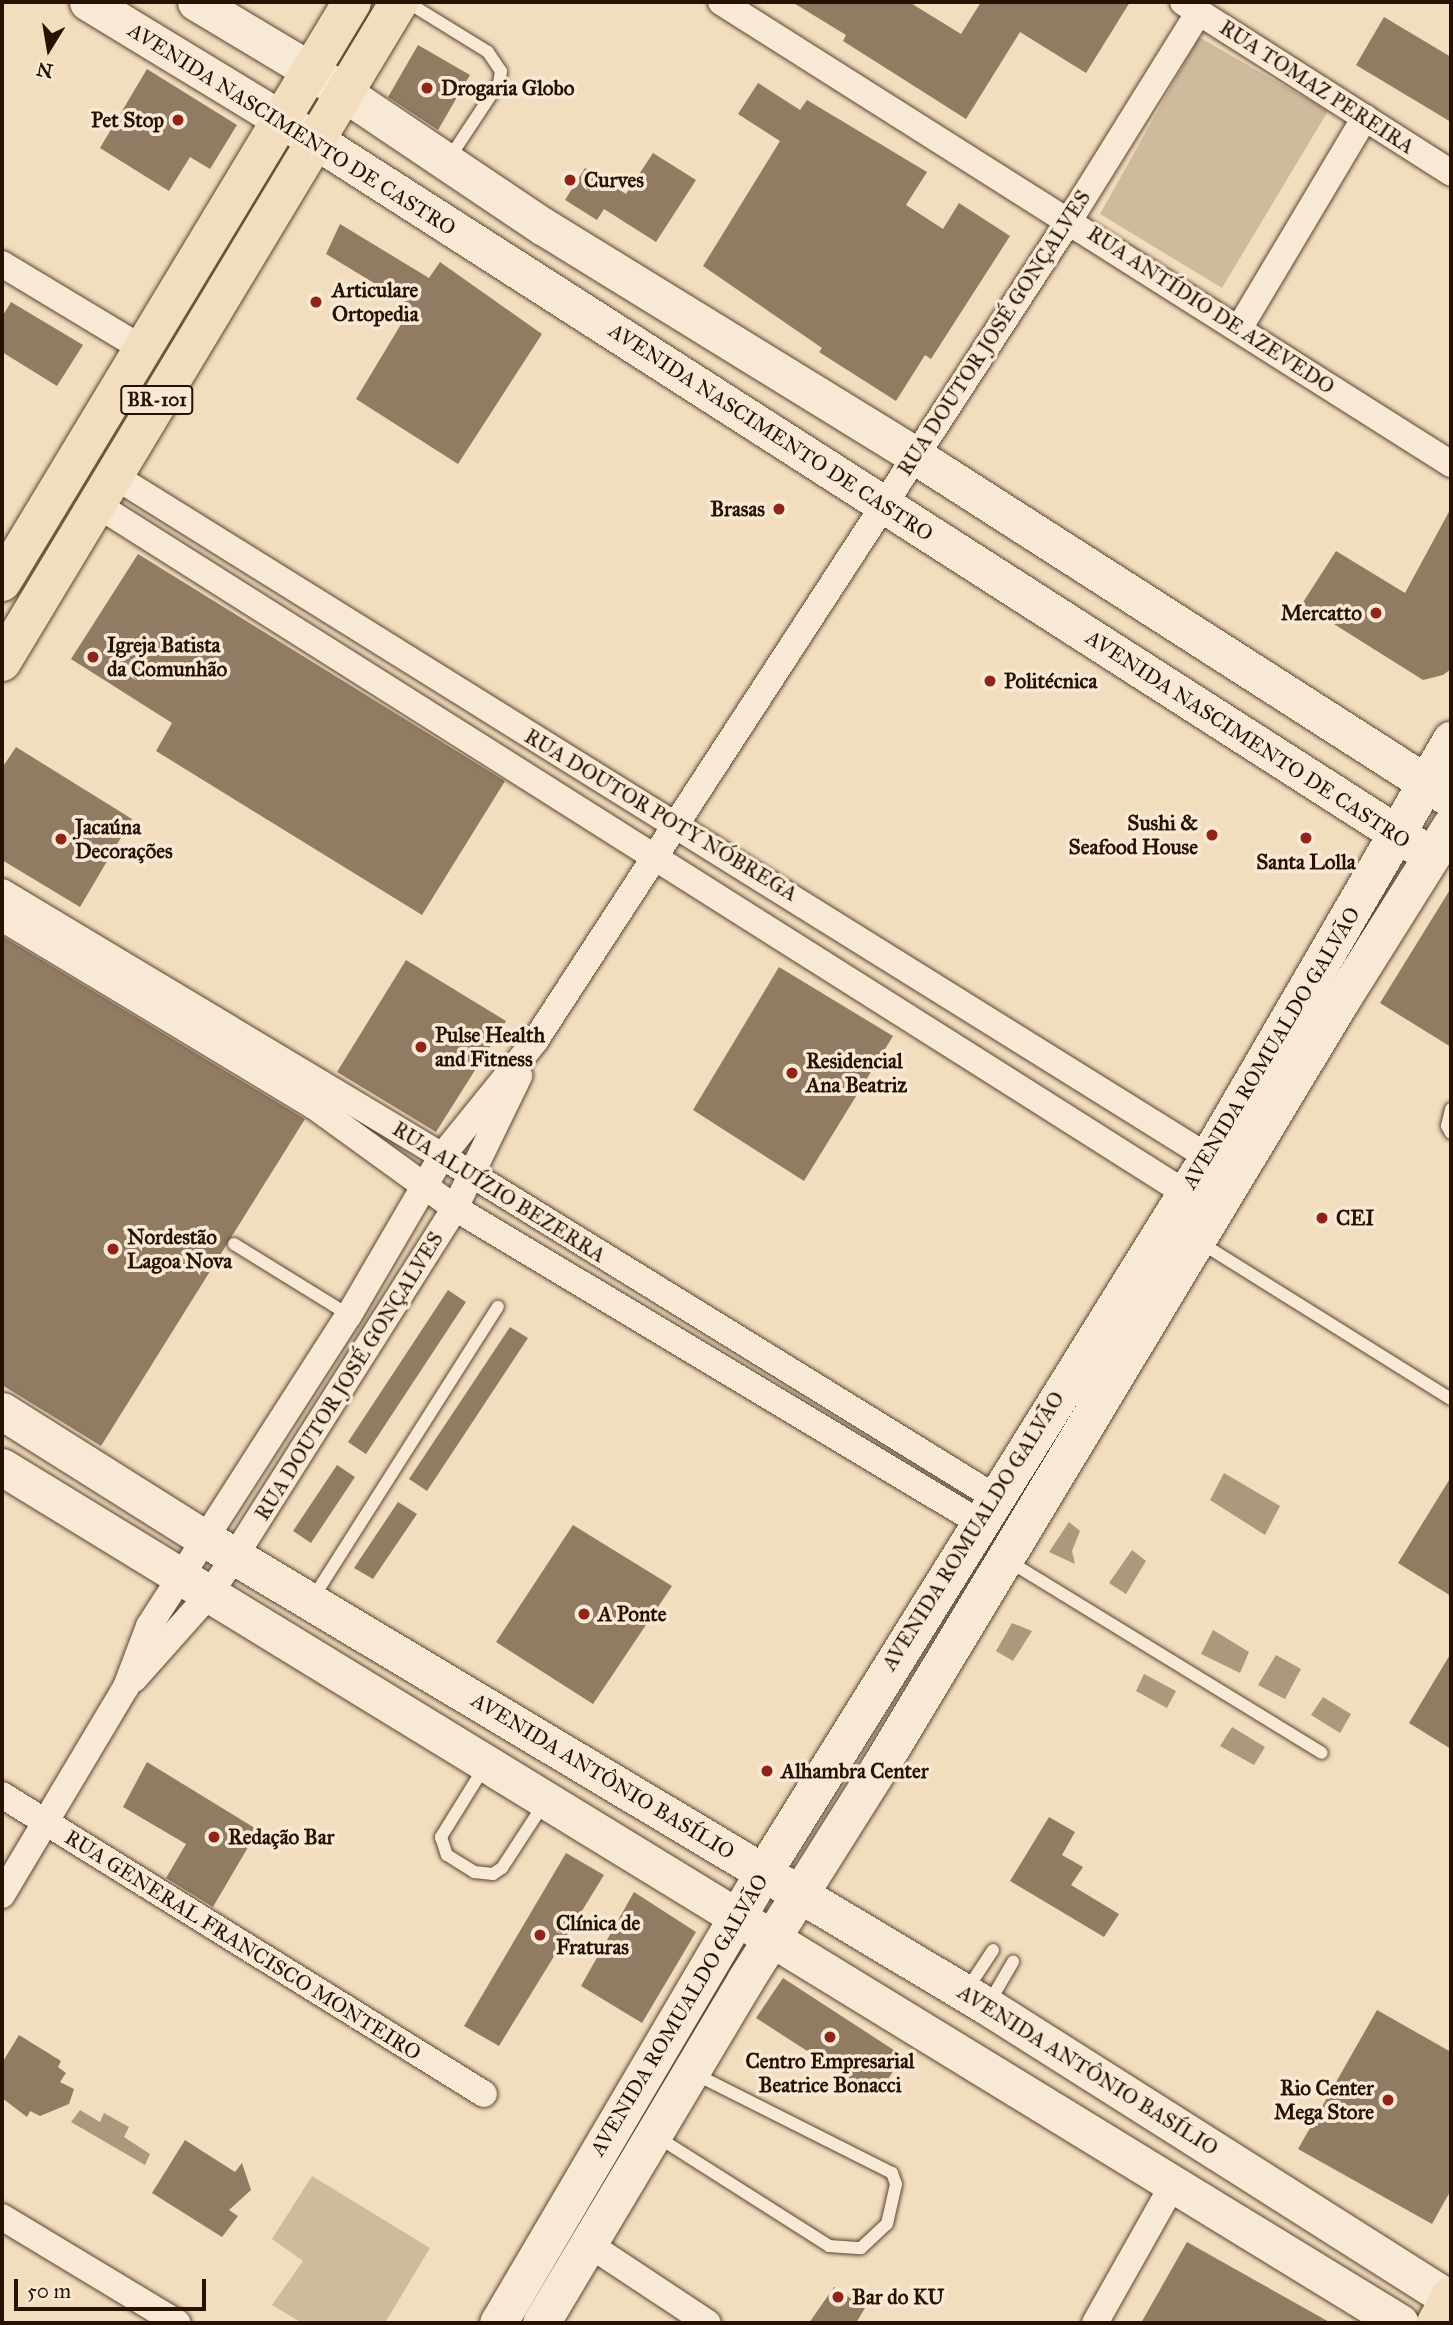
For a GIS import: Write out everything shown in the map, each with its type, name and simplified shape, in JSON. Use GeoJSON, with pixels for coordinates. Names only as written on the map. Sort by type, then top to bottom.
{"type":"FeatureCollection","features":[{"type":"Feature","properties":{"kind":"highway","name":"BR-101"},"geometry":{"type":"LineString","coordinates":[[2,662],[315,140],[328,83],[352,2]]}},
{"type":"Feature","properties":{"kind":"highway","name":"BR-101"},"geometry":{"type":"LineString","coordinates":[[2,582],[282,120],[328,83],[399,2]]}},
{"type":"Feature","properties":{"kind":"main road","name":"AVENIDA NASCIMENTO DE CASTRO"},"geometry":{"type":"LineString","coordinates":[[88,2],[315,140],[884,502],[1442,862]]}},
{"type":"Feature","properties":{"kind":"main road"},"geometry":{"type":"LineString","coordinates":[[196,2],[328,83],[544,227],[915,455],[1438,791]]}},
{"type":"Feature","properties":{"kind":"main road"},"geometry":{"type":"LineString","coordinates":[[544,227],[555,295]]}},
{"type":"Feature","properties":{"kind":"main road","name":"AVENIDA ROMUALDO GALVÃO"},"geometry":{"type":"LineString","coordinates":[[498,2323],[737,1915],[985,1509],[1208,1157],[1396,834],[1438,791],[1451,740]]}},
{"type":"Feature","properties":{"kind":"main road","name":"AVENIDA ROMUALDO GALVÃO"},"geometry":{"type":"LineString","coordinates":[[541,2323],[1003,1558],[1198,1241],[1442,862],[1451,825]]}},
{"type":"Feature","properties":{"kind":"main road","name":"AVENIDA ANTÔNIO BASÍLIO"},"geometry":{"type":"LineString","coordinates":[[2,1411],[311,1602],[976,1999],[1447,2304]]}},
{"type":"Feature","properties":{"kind":"main road"},"geometry":{"type":"LineString","coordinates":[[2,1439],[52,1443]]}},
{"type":"Feature","properties":{"kind":"main road"},"geometry":{"type":"LineString","coordinates":[[2,1467],[193,1587],[550,1800],[1400,2323]]}},
{"type":"Feature","properties":{"kind":"main road"},"geometry":{"type":"LineString","coordinates":[[536,1736],[550,1800]]}},
{"type":"Feature","properties":{"kind":"street","name":"RUA ANTÍDIO DE AZEVEDO"},"geometry":{"type":"LineString","coordinates":[[721,2],[1070,219],[1451,464]]}},
{"type":"Feature","properties":{"kind":"street","name":"RUA DOUTOR JOSÉ GONÇALVES"},"geometry":{"type":"LineString","coordinates":[[2,1895],[125,1687],[220,1547],[349,1315],[442,1156],[536,1041],[1070,219],[1191,7]]}},
{"type":"Feature","properties":{"kind":"street","name":"RUA TOMAZ PEREIRA"},"geometry":{"type":"LineString","coordinates":[[1191,7],[1451,173]]}},
{"type":"Feature","properties":{"kind":"street"},"geometry":{"type":"LineString","coordinates":[[1240,327],[1364,117]]}},
{"type":"Feature","properties":{"kind":"street"},"geometry":{"type":"LineString","coordinates":[[2,264],[143,349]]}},
{"type":"Feature","properties":{"kind":"street","name":"RUA DOUTOR POTY NÓBREGA"},"geometry":{"type":"LineString","coordinates":[[105,490],[270,569],[530,736],[677,823],[1208,1157]]}},
{"type":"Feature","properties":{"kind":"street","name":"RUA DOUTOR POTY NÓBREGA"},"geometry":{"type":"LineString","coordinates":[[105,490],[249,597],[1184,1192]]}},
{"type":"Feature","properties":{"kind":"street"},"geometry":{"type":"LineString","coordinates":[[249,597],[270,569]]}},
{"type":"Feature","properties":{"kind":"street"},"geometry":{"type":"LineString","coordinates":[[510,765],[530,736]]}},
{"type":"Feature","properties":{"kind":"street","name":"RUA ALUÍZIO BEZERRA"},"geometry":{"type":"LineString","coordinates":[[2,892],[139,988],[273,1069],[442,1156],[985,1509]]}},
{"type":"Feature","properties":{"kind":"street","name":"RUA ALUÍZIO BEZERRA"},"geometry":{"type":"LineString","coordinates":[[2,918],[139,988]]}},
{"type":"Feature","properties":{"kind":"street","name":"RUA DOUTOR JOSÉ GONÇALVES"},"geometry":{"type":"LineString","coordinates":[[193,1587],[407,1284],[455,1208],[473,1176],[536,1041]]}},
{"type":"Feature","properties":{"kind":"street","name":"RUA ALUÍZIO BEZERRA"},"geometry":{"type":"LineString","coordinates":[[273,1069],[314,1106],[455,1208],[985,1509]]}},
{"type":"Feature","properties":{"kind":"street"},"geometry":{"type":"LineString","coordinates":[[378,1266],[407,1284]]}},
{"type":"Feature","properties":{"kind":"street","name":"RUA GENERAL FRANCISCO MONTEIRO"},"geometry":{"type":"LineString","coordinates":[[2,1795],[484,2094]]}},
{"type":"Feature","properties":{"kind":"street"},"geometry":{"type":"LineString","coordinates":[[1095,2323],[1174,2183]]}},
{"type":"Feature","properties":{"kind":"street"},"geometry":{"type":"LineString","coordinates":[[2,2217],[178,2323]]}},
{"type":"Feature","properties":{"kind":"street"},"geometry":{"type":"LineString","coordinates":[[590,2245],[708,2323]]}},
{"type":"Feature","properties":{"kind":"lane"},"geometry":{"type":"LineString","coordinates":[[407,2],[488,52],[501,71],[499,83],[447,162]]}},
{"type":"Feature","properties":{"kind":"lane"},"geometry":{"type":"LineString","coordinates":[[1451,1109],[1447,1121],[1451,1133]]}},
{"type":"Feature","properties":{"kind":"lane"},"geometry":{"type":"LineString","coordinates":[[1198,1241],[1451,1399]]}},
{"type":"Feature","properties":{"kind":"lane"},"geometry":{"type":"LineString","coordinates":[[234,1244],[349,1315]]}},
{"type":"Feature","properties":{"kind":"lane"},"geometry":{"type":"LineString","coordinates":[[311,1602],[498,1307]]}},
{"type":"Feature","properties":{"kind":"lane"},"geometry":{"type":"LineString","coordinates":[[1003,1558],[1322,1753]]}},
{"type":"Feature","properties":{"kind":"lane"},"geometry":{"type":"LineString","coordinates":[[487,1763],[441,1837],[447,1855],[474,1872],[493,1874],[502,1868],[550,1800]]}},
{"type":"Feature","properties":{"kind":"lane"},"geometry":{"type":"LineString","coordinates":[[976,1999],[993,1950]]}},
{"type":"Feature","properties":{"kind":"lane"},"geometry":{"type":"LineString","coordinates":[[976,1999],[1013,1962]]}},
{"type":"Feature","properties":{"kind":"lane"},"geometry":{"type":"LineString","coordinates":[[654,2135],[829,2246],[862,2248],[887,2224],[895,2184],[892,2173],[691,2072]]}},
{"type":"Feature","properties":{"kind":"shaded area"},"geometry":{"type":"Polygon","coordinates":[[[1199,37],[1328,111],[1222,288],[1100,214],[1199,37]]]}},
{"type":"Feature","properties":{"kind":"shaded area"},"geometry":{"type":"Polygon","coordinates":[[[1224,1473],[1280,1506],[1265,1535],[1210,1500],[1224,1473]]]}},
{"type":"Feature","properties":{"kind":"shaded area"},"geometry":{"type":"Polygon","coordinates":[[[1069,1522],[1080,1531],[1072,1551],[1075,1564],[1049,1552],[1069,1522]]]}},
{"type":"Feature","properties":{"kind":"shaded area"},"geometry":{"type":"Polygon","coordinates":[[[1132,1550],[1146,1561],[1126,1594],[1109,1583],[1132,1550]]]}},
{"type":"Feature","properties":{"kind":"shaded area"},"geometry":{"type":"Polygon","coordinates":[[[1012,1623],[1032,1631],[1013,1661],[996,1651],[1012,1623]]]}},
{"type":"Feature","properties":{"kind":"shaded area"},"geometry":{"type":"Polygon","coordinates":[[[1213,1630],[1249,1652],[1240,1673],[1201,1654],[1213,1630]]]}},
{"type":"Feature","properties":{"kind":"shaded area"},"geometry":{"type":"Polygon","coordinates":[[[1276,1655],[1301,1669],[1285,1699],[1258,1685],[1276,1655]]]}},
{"type":"Feature","properties":{"kind":"shaded area"},"geometry":{"type":"Polygon","coordinates":[[[1144,1674],[1176,1691],[1167,1708],[1136,1691],[1144,1674]]]}},
{"type":"Feature","properties":{"kind":"shaded area"},"geometry":{"type":"Polygon","coordinates":[[[1323,1697],[1351,1714],[1340,1733],[1311,1715],[1323,1697]]]}},
{"type":"Feature","properties":{"kind":"shaded area"},"geometry":{"type":"Polygon","coordinates":[[[1232,1727],[1265,1747],[1254,1765],[1220,1746],[1232,1727]]]}},
{"type":"Feature","properties":{"kind":"shaded area"},"geometry":{"type":"Polygon","coordinates":[[[80,2110],[100,2122],[104,2113],[129,2127],[124,2137],[150,2154],[145,2165],[71,2122],[80,2110]]]}},
{"type":"Feature","properties":{"kind":"shaded area"},"geometry":{"type":"Polygon","coordinates":[[[312,2176],[430,2248],[385,2323],[302,2323],[272,2305],[303,2261],[272,2239],[312,2176]]]}},
{"type":"Feature","properties":{"kind":"building"},"geometry":{"type":"Polygon","coordinates":[[[792,2],[909,2],[961,34],[981,2],[1130,2],[1086,73],[1020,32],[966,119],[843,41],[846,35],[792,2]]]}},
{"type":"Feature","properties":{"kind":"building"},"geometry":{"type":"Polygon","coordinates":[[[1384,17],[1451,57],[1451,122],[1356,65],[1384,17]]]}},
{"type":"Feature","properties":{"kind":"building","name":"Drogaria Globo"},"geometry":{"type":"Polygon","coordinates":[[[418,45],[470,75],[438,130],[388,97],[418,45]]]}},
{"type":"Feature","properties":{"kind":"building","name":"Pet Stop"},"geometry":{"type":"Polygon","coordinates":[[[147,69],[237,125],[210,169],[190,157],[169,191],[100,148],[147,69]]]}},
{"type":"Feature","properties":{"kind":"building"},"geometry":{"type":"Polygon","coordinates":[[[758,83],[800,110],[807,100],[927,172],[906,205],[943,229],[959,203],[1010,236],[931,359],[925,355],[896,401],[819,352],[822,348],[703,266],[780,141],[738,114],[758,83]]]}},
{"type":"Feature","properties":{"kind":"building"},"geometry":{"type":"Polygon","coordinates":[[[653,153],[696,180],[656,242],[604,209],[597,220],[565,200],[585,168],[626,194],[653,153]]]}},
{"type":"Feature","properties":{"kind":"building"},"geometry":{"type":"Polygon","coordinates":[[[340,224],[429,278],[440,262],[542,334],[458,464],[356,399],[412,306],[326,254],[340,224]]]}},
{"type":"Feature","properties":{"kind":"building"},"geometry":{"type":"Polygon","coordinates":[[[11,302],[83,345],[57,386],[2,352],[2,317],[11,302]]]}},
{"type":"Feature","properties":{"kind":"building","name":"Mercatto"},"geometry":{"type":"Polygon","coordinates":[[[1451,508],[1451,669],[1443,675],[1423,680],[1302,604],[1336,551],[1405,593],[1451,508]]]}},
{"type":"Feature","properties":{"kind":"building"},"geometry":{"type":"Polygon","coordinates":[[[138,554],[505,781],[422,915],[156,751],[172,723],[71,659],[138,554]]]}},
{"type":"Feature","properties":{"kind":"building","name":"Jacaúna Decorações"},"geometry":{"type":"Polygon","coordinates":[[[16,747],[132,819],[80,907],[2,860],[2,768],[16,747]]]}},
{"type":"Feature","properties":{"kind":"building"},"geometry":{"type":"Polygon","coordinates":[[[1451,888],[1451,1047],[1380,1003],[1451,888]]]}},
{"type":"Feature","properties":{"kind":"building","name":"Nordestão Lagoa Nova"},"geometry":{"type":"Polygon","coordinates":[[[2,936],[305,1119],[101,1446],[2,1385],[2,936]]]}},
{"type":"Feature","properties":{"kind":"building","name":"Pulse Health and Fitness"},"geometry":{"type":"Polygon","coordinates":[[[406,960],[506,1021],[436,1132],[337,1072],[406,960]]]}},
{"type":"Feature","properties":{"kind":"building","name":"Residencial Ana Beatriz"},"geometry":{"type":"Polygon","coordinates":[[[779,967],[893,1036],[804,1181],[693,1110],[779,967]]]}},
{"type":"Feature","properties":{"kind":"building"},"geometry":{"type":"Polygon","coordinates":[[[448,1290],[466,1302],[366,1454],[348,1442],[448,1290]]]}},
{"type":"Feature","properties":{"kind":"building"},"geometry":{"type":"Polygon","coordinates":[[[510,1327],[528,1338],[427,1491],[409,1479],[510,1327]]]}},
{"type":"Feature","properties":{"kind":"building"},"geometry":{"type":"Polygon","coordinates":[[[337,1465],[355,1477],[311,1543],[293,1531],[337,1465]]]}},
{"type":"Feature","properties":{"kind":"building"},"geometry":{"type":"Polygon","coordinates":[[[1451,1477],[1451,1596],[1398,1563],[1451,1477]]]}},
{"type":"Feature","properties":{"kind":"building"},"geometry":{"type":"Polygon","coordinates":[[[398,1502],[417,1514],[373,1579],[354,1568],[398,1502]]]}},
{"type":"Feature","properties":{"kind":"building","name":"A Ponte"},"geometry":{"type":"Polygon","coordinates":[[[573,1525],[672,1586],[593,1704],[496,1642],[573,1525]]]}},
{"type":"Feature","properties":{"kind":"building"},"geometry":{"type":"Polygon","coordinates":[[[1451,1653],[1451,1749],[1409,1723],[1451,1653]]]}},
{"type":"Feature","properties":{"kind":"building","name":"Redação Bar"},"geometry":{"type":"Polygon","coordinates":[[[147,1762],[258,1830],[213,1907],[166,1878],[186,1844],[123,1807],[147,1762]]]}},
{"type":"Feature","properties":{"kind":"building"},"geometry":{"type":"Polygon","coordinates":[[[1049,1817],[1075,1832],[1062,1855],[1083,1867],[1071,1885],[1119,1914],[1104,1937],[1010,1881],[1049,1817]]]}},
{"type":"Feature","properties":{"kind":"building"},"geometry":{"type":"Polygon","coordinates":[[[566,1853],[604,1875],[499,2046],[464,2026],[566,1853]]]}},
{"type":"Feature","properties":{"kind":"building"},"geometry":{"type":"Polygon","coordinates":[[[634,1892],[696,1932],[642,2023],[581,1986],[634,1892]]]}},
{"type":"Feature","properties":{"kind":"building","name":"Centro Empresarial Beatrice Bonacci"},"geometry":{"type":"Polygon","coordinates":[[[783,1978],[903,2056],[877,2096],[756,2018],[783,1978]]]}},
{"type":"Feature","properties":{"kind":"building","name":"Rio Center Mega Store"},"geometry":{"type":"Polygon","coordinates":[[[1377,2010],[1451,2052],[1451,2190],[1432,2224],[1298,2149],[1377,2010]]]}},
{"type":"Feature","properties":{"kind":"building"},"geometry":{"type":"Polygon","coordinates":[[[19,2035],[61,2061],[58,2067],[66,2073],[60,2082],[74,2089],[69,2104],[40,2116],[30,2111],[27,2117],[2,2098],[2,2063],[19,2035]]]}},
{"type":"Feature","properties":{"kind":"building"},"geometry":{"type":"Polygon","coordinates":[[[185,2140],[235,2172],[242,2163],[251,2190],[229,2210],[238,2216],[222,2237],[152,2193],[185,2140]]]}},
{"type":"Feature","properties":{"kind":"building"},"geometry":{"type":"Polygon","coordinates":[[[1187,2242],[1331,2323],[1141,2323],[1187,2242]]]}},
{"type":"Feature","properties":{"kind":"building","name":"Bar do KU"},"geometry":{"type":"Polygon","coordinates":[[[834,2287],[865,2308],[856,2323],[809,2323],[834,2287]]]}},
{"type":"Feature","properties":{"kind":"place","name":"Drogaria Globo"},"geometry":{"type":"Point","coordinates":[427,88]}},
{"type":"Feature","properties":{"kind":"place","name":"Pet Stop"},"geometry":{"type":"Point","coordinates":[178,120]}},
{"type":"Feature","properties":{"kind":"place","name":"Curves"},"geometry":{"type":"Point","coordinates":[570,180]}},
{"type":"Feature","properties":{"kind":"place","name":"Articulare Ortopedia"},"geometry":{"type":"Point","coordinates":[316,302]}},
{"type":"Feature","properties":{"kind":"place","name":"Brasas"},"geometry":{"type":"Point","coordinates":[779,509]}},
{"type":"Feature","properties":{"kind":"place","name":"Mercatto"},"geometry":{"type":"Point","coordinates":[1376,613]}},
{"type":"Feature","properties":{"kind":"place","name":"Igreja Batista da Comunhão"},"geometry":{"type":"Point","coordinates":[93,657]}},
{"type":"Feature","properties":{"kind":"place","name":"Politécnica"},"geometry":{"type":"Point","coordinates":[990,681]}},
{"type":"Feature","properties":{"kind":"place","name":"Sushi & Seafood House"},"geometry":{"type":"Point","coordinates":[1212,835]}},
{"type":"Feature","properties":{"kind":"place","name":"Santa Lolla"},"geometry":{"type":"Point","coordinates":[1306,838]}},
{"type":"Feature","properties":{"kind":"place","name":"Jacaúna Decorações"},"geometry":{"type":"Point","coordinates":[61,839]}},
{"type":"Feature","properties":{"kind":"place","name":"Pulse Health and Fitness"},"geometry":{"type":"Point","coordinates":[421,1047]}},
{"type":"Feature","properties":{"kind":"place","name":"Residencial Ana Beatriz"},"geometry":{"type":"Point","coordinates":[792,1073]}},
{"type":"Feature","properties":{"kind":"place","name":"CEI"},"geometry":{"type":"Point","coordinates":[1322,1218]}},
{"type":"Feature","properties":{"kind":"place","name":"Nordestão Lagoa Nova"},"geometry":{"type":"Point","coordinates":[113,1249]}},
{"type":"Feature","properties":{"kind":"place","name":"A Ponte"},"geometry":{"type":"Point","coordinates":[584,1614]}},
{"type":"Feature","properties":{"kind":"place","name":"Alhambra Center"},"geometry":{"type":"Point","coordinates":[767,1771]}},
{"type":"Feature","properties":{"kind":"place","name":"Redação Bar"},"geometry":{"type":"Point","coordinates":[214,1837]}},
{"type":"Feature","properties":{"kind":"place","name":"Clínica de Fraturas"},"geometry":{"type":"Point","coordinates":[540,1935]}},
{"type":"Feature","properties":{"kind":"place","name":"Centro Empresarial Beatrice Bonacci"},"geometry":{"type":"Point","coordinates":[830,2037]}},
{"type":"Feature","properties":{"kind":"place","name":"Rio Center Mega Store"},"geometry":{"type":"Point","coordinates":[1388,2100]}},
{"type":"Feature","properties":{"kind":"place","name":"Bar do KU"},"geometry":{"type":"Point","coordinates":[838,2297]}}]}
